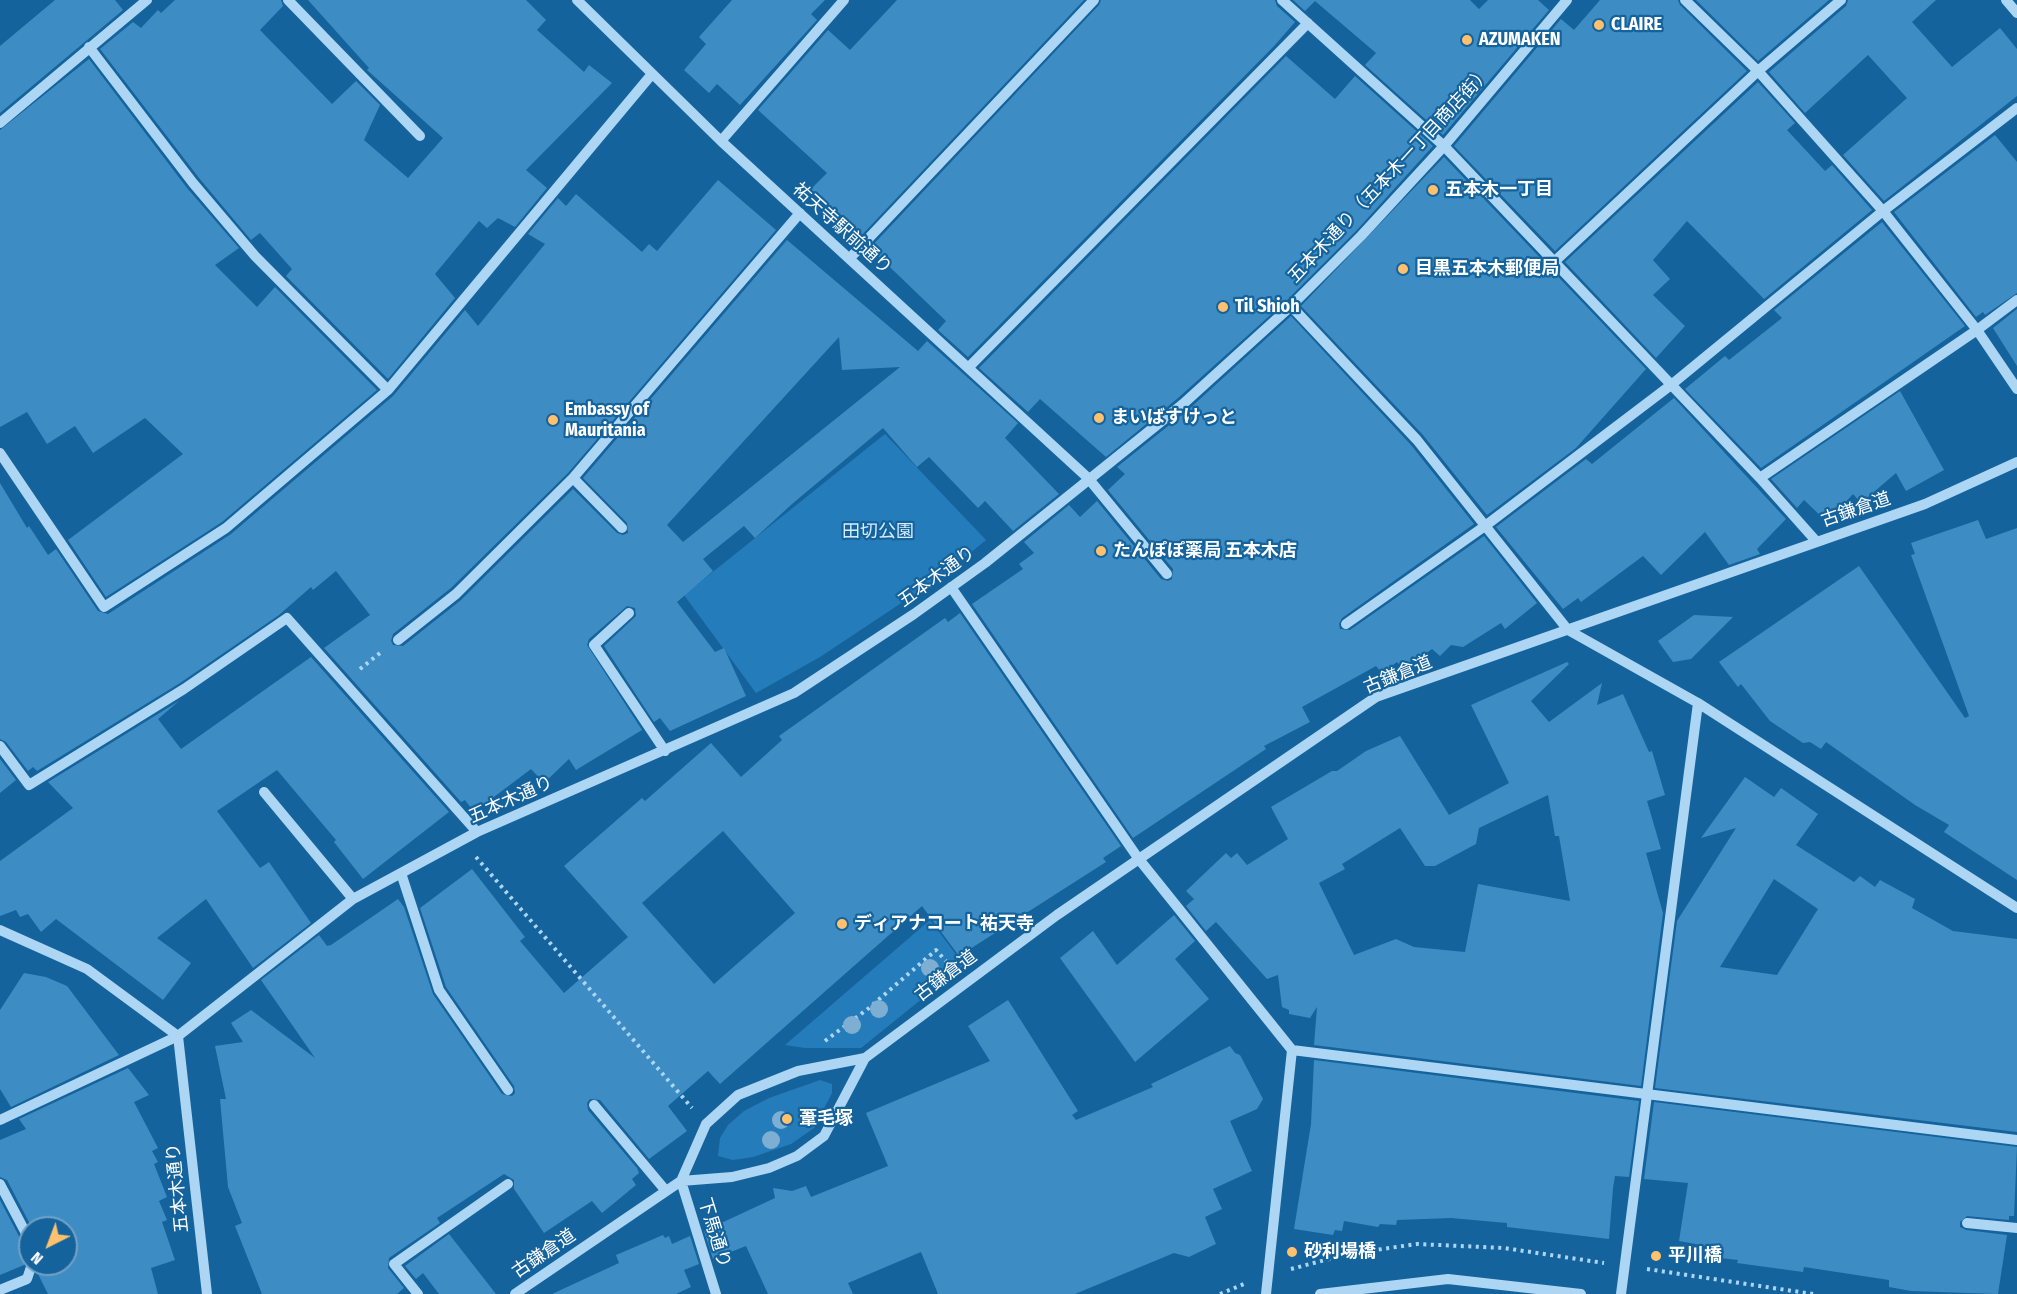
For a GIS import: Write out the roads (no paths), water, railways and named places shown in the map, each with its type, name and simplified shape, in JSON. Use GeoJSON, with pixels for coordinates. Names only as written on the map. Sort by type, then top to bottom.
{"type":"FeatureCollection","features":[{"type":"Feature","properties":{"kind":"street"},"geometry":{"type":"LineString","coordinates":[[0,123],[147,0]]}},
{"type":"Feature","properties":{"kind":"street"},"geometry":{"type":"LineString","coordinates":[[288,0],[420,136]]}},
{"type":"Feature","properties":{"kind":"street","name":"祐天寺駅前通り"},"geometry":{"type":"LineString","coordinates":[[579,0],[722,141],[1088,478],[1167,574]]}},
{"type":"Feature","properties":{"kind":"street"},"geometry":{"type":"LineString","coordinates":[[722,141],[844,0]]}},
{"type":"Feature","properties":{"kind":"street"},"geometry":{"type":"LineString","coordinates":[[850,258],[1094,0]]}},
{"type":"Feature","properties":{"kind":"street"},"geometry":{"type":"LineString","coordinates":[[1282,0],[1444,146],[1760,478],[1816,541]]}},
{"type":"Feature","properties":{"kind":"street","name":"五本木通り（五本木一丁目商店街）"},"geometry":{"type":"LineString","coordinates":[[1088,478],[1182,404],[1291,306],[1361,236],[1444,146],[1567,0]]}},
{"type":"Feature","properties":{"kind":"street"},"geometry":{"type":"LineString","coordinates":[[1685,0],[1758,71],[1883,211],[1977,330],[2017,389]]}},
{"type":"Feature","properties":{"kind":"street"},"geometry":{"type":"LineString","coordinates":[[1554,262],[1758,71],[1841,0]]}},
{"type":"Feature","properties":{"kind":"street"},"geometry":{"type":"LineString","coordinates":[[2006,0],[2017,13]]}},
{"type":"Feature","properties":{"kind":"street"},"geometry":{"type":"LineString","coordinates":[[968,368],[1308,23]]}},
{"type":"Feature","properties":{"kind":"street"},"geometry":{"type":"LineString","coordinates":[[89,48],[193,183],[255,256],[388,390]]}},
{"type":"Feature","properties":{"kind":"street"},"geometry":{"type":"LineString","coordinates":[[0,453],[104,607],[226,528],[388,390],[652,74]]}},
{"type":"Feature","properties":{"kind":"street"},"geometry":{"type":"LineString","coordinates":[[1346,624],[1485,526],[1671,385],[1883,211],[2017,108]]}},
{"type":"Feature","properties":{"kind":"street"},"geometry":{"type":"LineString","coordinates":[[398,640],[456,594],[573,477],[800,213]]}},
{"type":"Feature","properties":{"kind":"street"},"geometry":{"type":"LineString","coordinates":[[1760,478],[1977,330],[2017,300]]}},
{"type":"Feature","properties":{"kind":"street"},"geometry":{"type":"LineString","coordinates":[[1291,306],[1417,440],[1568,630],[1698,703],[2017,908]]}},
{"type":"Feature","properties":{"kind":"street","name":"古鎌倉道"},"geometry":{"type":"LineString","coordinates":[[515,1294],[681,1181],[732,1177],[769,1168],[797,1156],[824,1136],[865,1058],[964,982],[1138,858],[1376,697],[1925,504],[2017,462]]}},
{"type":"Feature","properties":{"kind":"street"},"geometry":{"type":"LineString","coordinates":[[573,477],[622,528]]}},
{"type":"Feature","properties":{"kind":"street","name":"五本木通り"},"geometry":{"type":"LineString","coordinates":[[207,1294],[178,1036],[353,899],[477,832],[794,693],[985,563],[1088,478]]}},
{"type":"Feature","properties":{"kind":"street"},"geometry":{"type":"LineString","coordinates":[[951,587],[1138,858],[1292,1050],[2017,1140]]}},
{"type":"Feature","properties":{"kind":"street"},"geometry":{"type":"LineString","coordinates":[[629,613],[594,645],[665,751]]}},
{"type":"Feature","properties":{"kind":"street"},"geometry":{"type":"LineString","coordinates":[[0,746],[29,785],[184,689],[287,618],[477,832]]}},
{"type":"Feature","properties":{"kind":"street"},"geometry":{"type":"LineString","coordinates":[[1621,1294],[1698,703]]}},
{"type":"Feature","properties":{"kind":"street"},"geometry":{"type":"LineString","coordinates":[[264,792],[353,899]]}},
{"type":"Feature","properties":{"kind":"street"},"geometry":{"type":"LineString","coordinates":[[400,873],[439,990],[508,1090]]}},
{"type":"Feature","properties":{"kind":"street"},"geometry":{"type":"LineString","coordinates":[[0,930],[87,969],[178,1036],[0,1120]]}},
{"type":"Feature","properties":{"kind":"street"},"geometry":{"type":"LineString","coordinates":[[1266,1294],[1292,1050]]}},
{"type":"Feature","properties":{"kind":"street","name":"古鎌倉道"},"geometry":{"type":"LineString","coordinates":[[681,1181],[706,1124],[738,1095],[798,1071],[865,1058]]}},
{"type":"Feature","properties":{"kind":"street"},"geometry":{"type":"LineString","coordinates":[[594,1105],[666,1191]]}},
{"type":"Feature","properties":{"kind":"street","name":"下馬通り"},"geometry":{"type":"LineString","coordinates":[[681,1181],[716,1294]]}},
{"type":"Feature","properties":{"kind":"street"},"geometry":{"type":"LineString","coordinates":[[0,1184],[18,1219]]}},
{"type":"Feature","properties":{"kind":"street"},"geometry":{"type":"LineString","coordinates":[[418,1294],[394,1264],[508,1184]]}},
{"type":"Feature","properties":{"kind":"street"},"geometry":{"type":"LineString","coordinates":[[1967,1223],[2017,1228]]}},
{"type":"Feature","properties":{"kind":"street"},"geometry":{"type":"LineString","coordinates":[[0,1290],[27,1279],[28,1276]]}},
{"type":"Feature","properties":{"kind":"street"},"geometry":{"type":"LineString","coordinates":[[1320,1294],[1448,1279],[1581,1294]]}},
{"type":"Feature","properties":{"kind":"place","name":"CLAIRE"},"geometry":{"type":"Point","coordinates":[1599,25]}},
{"type":"Feature","properties":{"kind":"place","name":"AZUMAKEN"},"geometry":{"type":"Point","coordinates":[1467,40]}},
{"type":"Feature","properties":{"kind":"place","name":"五本木一丁目"},"geometry":{"type":"Point","coordinates":[1433,190]}},
{"type":"Feature","properties":{"kind":"place","name":"目黒五本木郵便局"},"geometry":{"type":"Point","coordinates":[1403,269]}},
{"type":"Feature","properties":{"kind":"place","name":"Til Shioh"},"geometry":{"type":"Point","coordinates":[1223,307]}},
{"type":"Feature","properties":{"kind":"place","name":"まいばすけっと"},"geometry":{"type":"Point","coordinates":[1099,418]}},
{"type":"Feature","properties":{"kind":"place","name":"Embassy of Mauritania"},"geometry":{"type":"Point","coordinates":[553,420]}},
{"type":"Feature","properties":{"kind":"place","name":"たんぽぽ薬局 五本木店"},"geometry":{"type":"Point","coordinates":[1101,551]}},
{"type":"Feature","properties":{"kind":"place","name":"ディアナコート祐天寺"},"geometry":{"type":"Point","coordinates":[842,924]}},
{"type":"Feature","properties":{"kind":"place","name":"葦毛塚"},"geometry":{"type":"Point","coordinates":[787,1119]}},
{"type":"Feature","properties":{"kind":"place","name":"砂利場橋"},"geometry":{"type":"Point","coordinates":[1292,1252]}},
{"type":"Feature","properties":{"kind":"place","name":"平川橋"},"geometry":{"type":"Point","coordinates":[1656,1256]}},
{"type":"Feature","properties":{"kind":"park label","name":"田切公園"},"geometry":{"type":"Point","coordinates":[878,532]}}]}
